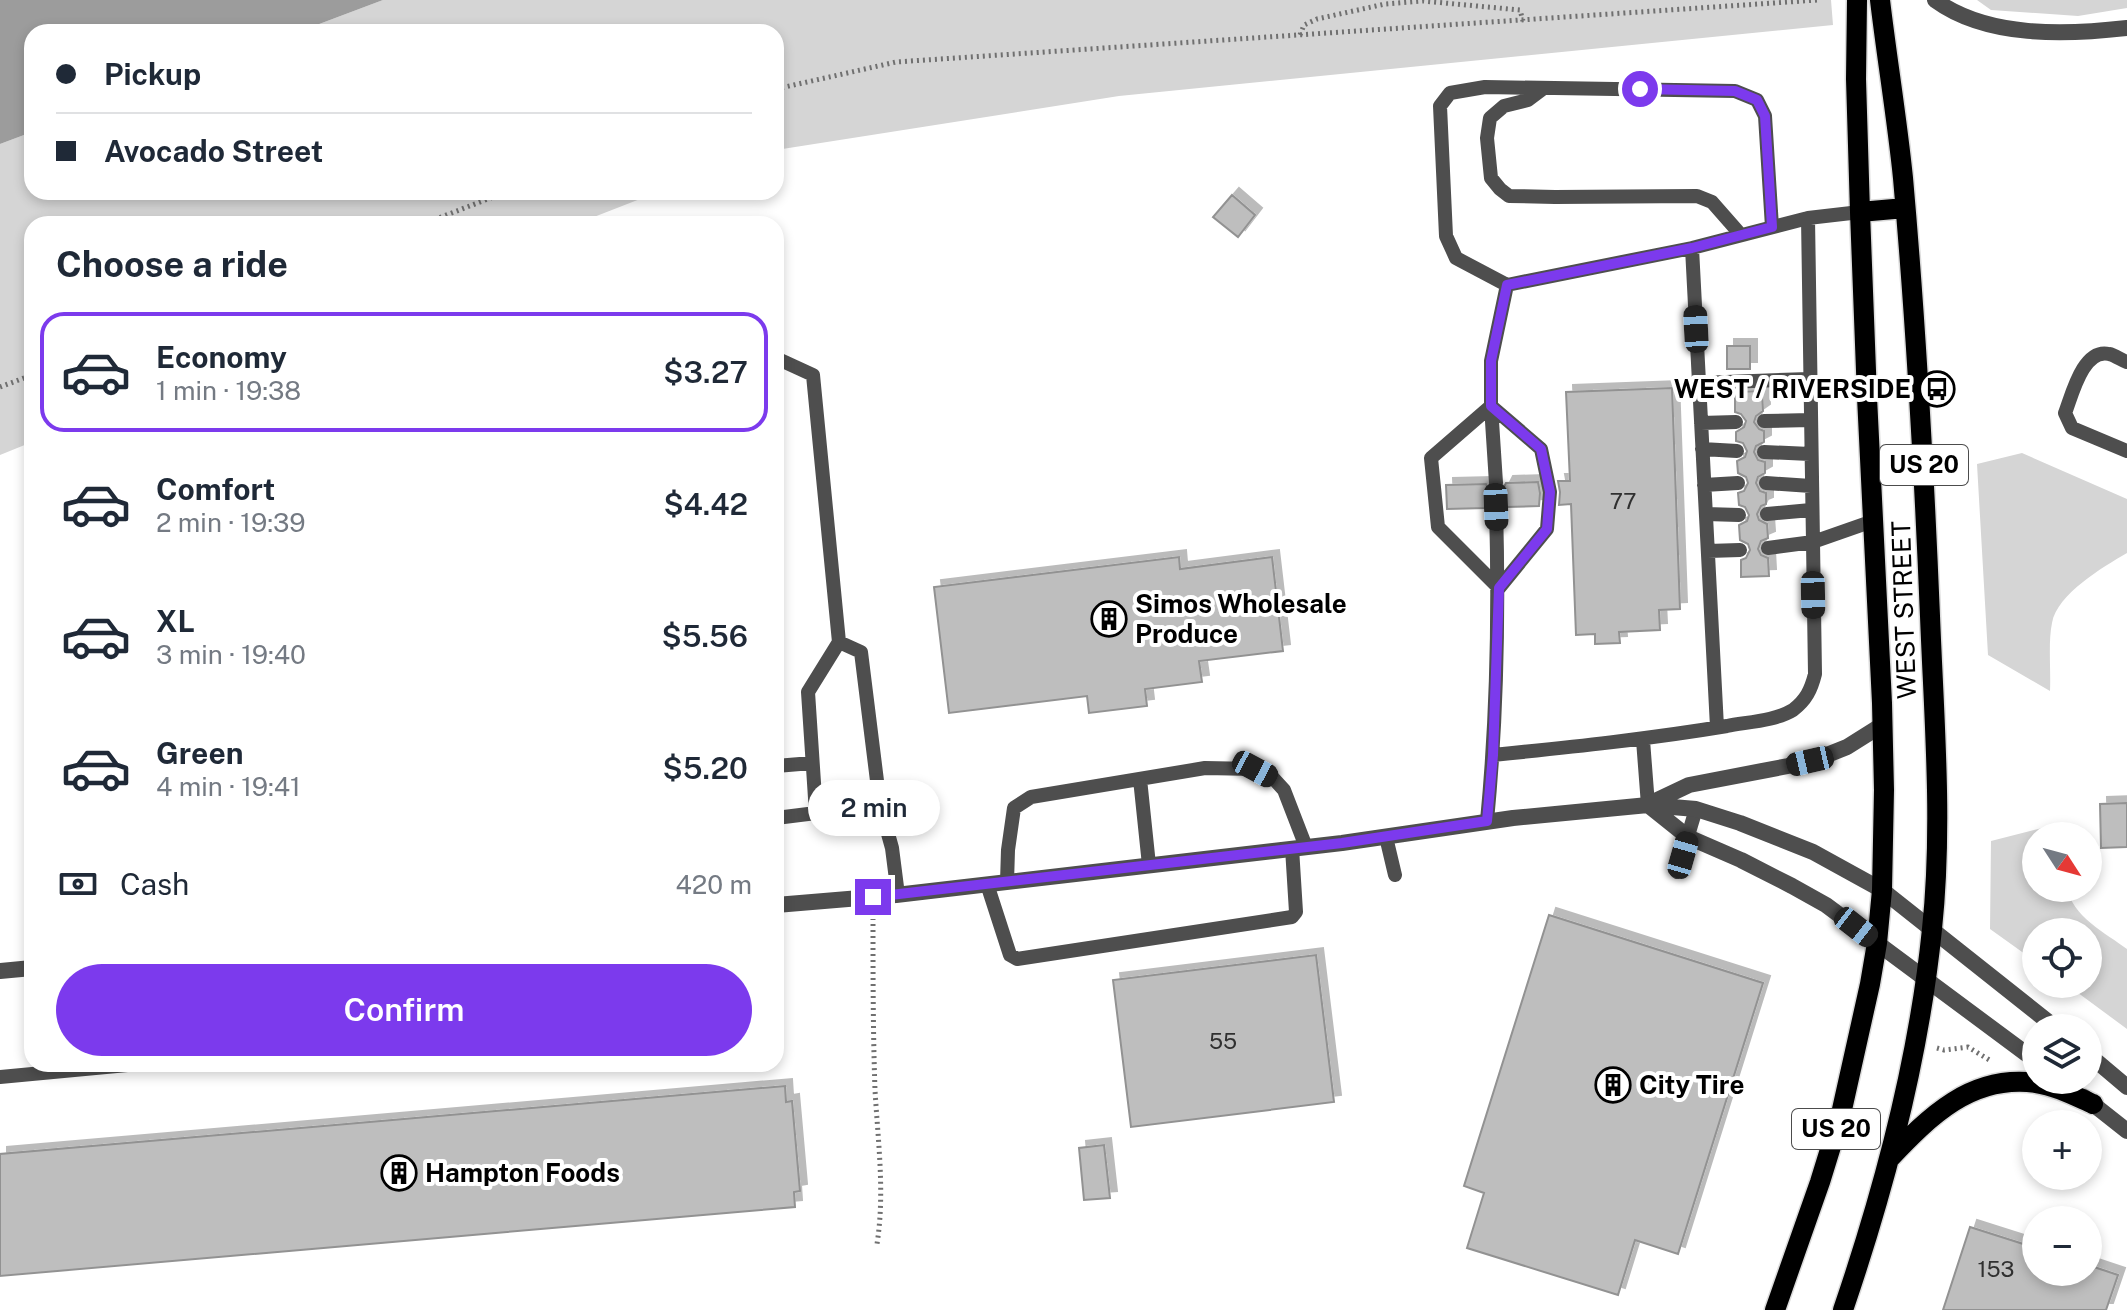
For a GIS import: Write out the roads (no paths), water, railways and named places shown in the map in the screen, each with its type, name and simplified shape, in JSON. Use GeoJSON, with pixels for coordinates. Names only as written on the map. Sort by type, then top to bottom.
{"type":"FeatureCollection","features":[{"type":"Feature","properties":{"kind":"main road","name":"WEST STREET"},"geometry":{"type":"LineString","coordinates":[[1857,0],[1860,212],[1882,725],[1882,890]]}},
{"type":"Feature","properties":{"kind":"main road","name":"WEST STREET"},"geometry":{"type":"LineString","coordinates":[[1880,0],[1903,176],[1923,448],[1936,759],[1937,846],[1932,931]]}},
{"type":"Feature","properties":{"kind":"main road"},"geometry":{"type":"LineString","coordinates":[[1860,212],[1905,208]]}},
{"type":"Feature","properties":{"kind":"main road","name":"US 20"},"geometry":{"type":"LineString","coordinates":[[1775,1310],[1841,1114],[1864,1017],[1877,943],[1882,890]]}},
{"type":"Feature","properties":{"kind":"main road","name":"US 20"},"geometry":{"type":"LineString","coordinates":[[1843,1310],[1889,1159],[1915,1041],[1932,931]]}},
{"type":"Feature","properties":{"kind":"main road"},"geometry":{"type":"LineString","coordinates":[[1889,1159],[1926,1121],[1960,1098],[1987,1087],[2037,1083],[2093,1104]]}},
{"type":"Feature","properties":{"kind":"street"},"geometry":{"type":"LineString","coordinates":[[1935,0],[1964,17],[1998,27],[2079,31],[2127,28]]}},
{"type":"Feature","properties":{"kind":"street"},"geometry":{"type":"LineString","coordinates":[[1648,805],[1689,785],[1822,757],[1847,747],[1882,725]]}},
{"type":"Feature","properties":{"kind":"street"},"geometry":{"type":"LineString","coordinates":[[784,904],[898,895],[1386,837],[1487,821],[1648,805],[1696,809],[1813,852],[1882,890],[2038,1014]]}},
{"type":"Feature","properties":{"kind":"street"},"geometry":{"type":"LineString","coordinates":[[1648,805],[1688,837],[1813,897],[2022,1051]]}},
{"type":"Feature","properties":{"kind":"street"},"geometry":{"type":"LineString","coordinates":[[0,971],[24,969]]}},
{"type":"Feature","properties":{"kind":"street"},"geometry":{"type":"LineString","coordinates":[[2102,1066],[2127,1087]]}},
{"type":"Feature","properties":{"kind":"street"},"geometry":{"type":"LineString","coordinates":[[2080,1094],[2127,1131]]}},
{"type":"Feature","properties":{"kind":"lane"},"geometry":{"type":"LineString","coordinates":[[1772,227],[1765,116],[1757,100],[1735,91],[1485,87],[1450,93],[1440,106],[1446,236],[1456,258],[1507,285],[1692,248],[1808,218],[1860,212]]}},
{"type":"Feature","properties":{"kind":"lane"},"geometry":{"type":"LineString","coordinates":[[1544,88],[1528,100],[1504,106],[1490,118],[1487,138],[1491,178],[1509,196],[1697,196],[1712,202],[1741,235]]}},
{"type":"Feature","properties":{"kind":"lane"},"geometry":{"type":"LineString","coordinates":[[1493,755],[1643,740],[1767,719],[1790,711],[1806,698],[1815,674],[1808,218]]}},
{"type":"Feature","properties":{"kind":"lane"},"geometry":{"type":"LineString","coordinates":[[1692,248],[1717,727]]}},
{"type":"Feature","properties":{"kind":"lane"},"geometry":{"type":"LineString","coordinates":[[1496,483],[1491,361],[1507,285]]}},
{"type":"Feature","properties":{"kind":"lane"},"geometry":{"type":"LineString","coordinates":[[2127,362],[2107,353],[2098,354],[2082,368],[2065,413],[2072,428],[2127,451]]}},
{"type":"Feature","properties":{"kind":"lane"},"geometry":{"type":"LineString","coordinates":[[784,362],[813,375],[839,642],[808,692],[816,813]]}},
{"type":"Feature","properties":{"kind":"lane"},"geometry":{"type":"LineString","coordinates":[[1699,383],[1809,379]]}},
{"type":"Feature","properties":{"kind":"lane"},"geometry":{"type":"LineString","coordinates":[[1491,406],[1431,458],[1438,527],[1499,588]]}},
{"type":"Feature","properties":{"kind":"lane"},"geometry":{"type":"LineString","coordinates":[[1491,406],[1541,449],[1550,492],[1547,529],[1499,588]]}},
{"type":"Feature","properties":{"kind":"lane"},"geometry":{"type":"LineString","coordinates":[[1764,421],[1810,420]]}},
{"type":"Feature","properties":{"kind":"lane"},"geometry":{"type":"LineString","coordinates":[[1701,423],[1736,422]]}},
{"type":"Feature","properties":{"kind":"lane"},"geometry":{"type":"LineString","coordinates":[[1702,449],[1737,451]]}},
{"type":"Feature","properties":{"kind":"lane"},"geometry":{"type":"LineString","coordinates":[[1764,452],[1810,454]]}},
{"type":"Feature","properties":{"kind":"lane"},"geometry":{"type":"LineString","coordinates":[[1704,485],[1738,483]]}},
{"type":"Feature","properties":{"kind":"lane"},"geometry":{"type":"LineString","coordinates":[[1766,483],[1811,486]]}},
{"type":"Feature","properties":{"kind":"lane"},"geometry":{"type":"LineString","coordinates":[[1487,821],[1493,755],[1499,588],[1496,507]]}},
{"type":"Feature","properties":{"kind":"lane"},"geometry":{"type":"LineString","coordinates":[[1767,514],[1811,510]]}},
{"type":"Feature","properties":{"kind":"lane"},"geometry":{"type":"LineString","coordinates":[[1706,514],[1739,515]]}},
{"type":"Feature","properties":{"kind":"lane"},"geometry":{"type":"LineString","coordinates":[[1768,548],[1813,542],[1873,521]]}},
{"type":"Feature","properties":{"kind":"lane"},"geometry":{"type":"LineString","coordinates":[[1708,551],[1740,550]]}},
{"type":"Feature","properties":{"kind":"lane"},"geometry":{"type":"LineString","coordinates":[[839,642],[861,652],[880,805],[892,848],[898,895]]}},
{"type":"Feature","properties":{"kind":"lane"},"geometry":{"type":"LineString","coordinates":[[1643,740],[1648,805]]}},
{"type":"Feature","properties":{"kind":"lane"},"geometry":{"type":"LineString","coordinates":[[784,765],[812,763]]}},
{"type":"Feature","properties":{"kind":"lane"},"geometry":{"type":"LineString","coordinates":[[987,884],[1010,955],[1017,959],[1292,917],[1296,912],[1299,847],[1284,790],[1273,778],[1255,769],[1205,768],[1031,797],[1014,808],[1007,882]]}},
{"type":"Feature","properties":{"kind":"lane"},"geometry":{"type":"LineString","coordinates":[[1140,779],[1149,865]]}},
{"type":"Feature","properties":{"kind":"lane"},"geometry":{"type":"LineString","coordinates":[[784,817],[880,805]]}},
{"type":"Feature","properties":{"kind":"lane"},"geometry":{"type":"LineString","coordinates":[[1677,872],[1696,809]]}},
{"type":"Feature","properties":{"kind":"lane"},"geometry":{"type":"LineString","coordinates":[[1386,837],[1395,875]]}},
{"type":"Feature","properties":{"kind":"lane"},"geometry":{"type":"LineString","coordinates":[[0,1077],[53,1072]]}},
{"type":"Feature","properties":{"kind":"place","name":"WEST / RIVERSIDE"},"geometry":{"type":"Point","coordinates":[1937,389]}},
{"type":"Feature","properties":{"kind":"place","name":"Simos Wholesale Produce"},"geometry":{"type":"Point","coordinates":[1109,619]}},
{"type":"Feature","properties":{"kind":"place","name":"City Tire"},"geometry":{"type":"Point","coordinates":[1613,1085]}},
{"type":"Feature","properties":{"kind":"place","name":"Hampton Foods"},"geometry":{"type":"Point","coordinates":[399,1173]}}]}
